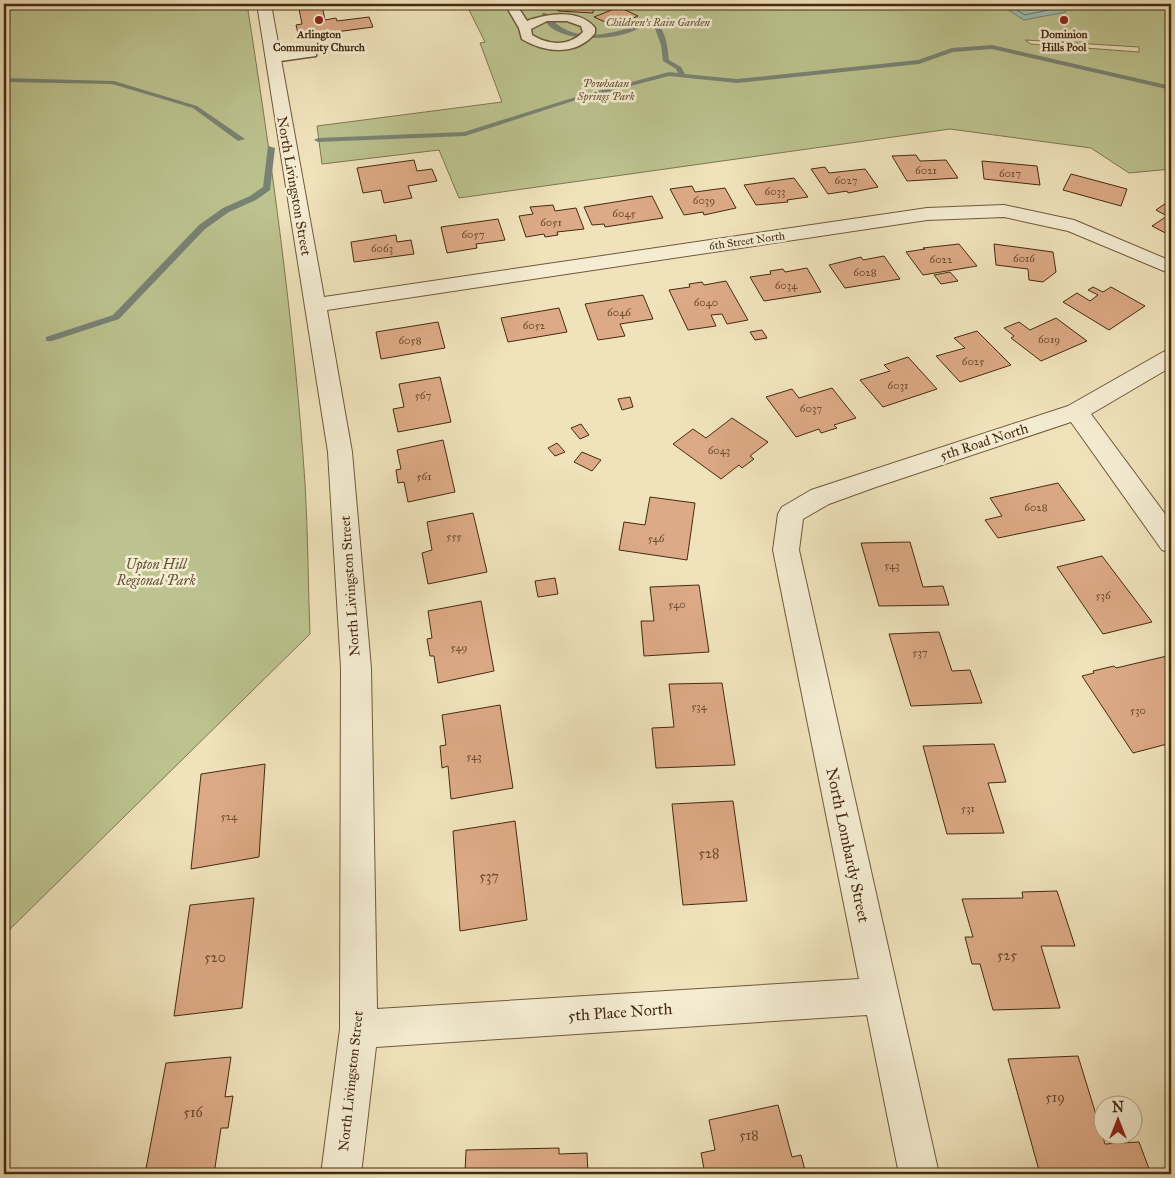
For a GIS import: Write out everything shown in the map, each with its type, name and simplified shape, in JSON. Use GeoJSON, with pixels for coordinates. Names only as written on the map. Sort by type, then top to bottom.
{"type":"FeatureCollection","features":[{"type":"Feature","properties":{"kind":"street","name":"North Livingston Street"},"geometry":{"type":"LineString","coordinates":[[264,4],[340,452],[356,668],[359,1029],[341,1174]]}},
{"type":"Feature","properties":{"kind":"street","name":"6th Street North"},"geometry":{"type":"LineString","coordinates":[[315,305],[927,214],[1004,211],[1074,226],[1171,268]]}},
{"type":"Feature","properties":{"kind":"street","name":"5th Road North"},"geometry":{"type":"LineString","coordinates":[[791,514],[820,497],[866,480],[1076,412],[1171,357]]}},
{"type":"Feature","properties":{"kind":"street"},"geometry":{"type":"LineString","coordinates":[[1076,412],[1171,542]]}},
{"type":"Feature","properties":{"kind":"street","name":"North Lombardy Street"},"geometry":{"type":"LineString","coordinates":[[791,514],[786,550],[919,1174]]}},
{"type":"Feature","properties":{"kind":"street","name":"5th Place North"},"geometry":{"type":"LineString","coordinates":[[359,1029],[881,996]]}},
{"type":"Feature","properties":{"kind":"lane"},"geometry":{"type":"LineString","coordinates":[[511,4],[525,28],[526,37],[532,41],[548,46],[578,43],[589,33],[589,28],[585,24],[568,18],[546,18],[529,24],[525,28]]}},
{"type":"Feature","properties":{"kind":"lane"},"geometry":{"type":"LineString","coordinates":[[274,58],[312,53]]}},
{"type":"Feature","properties":{"kind":"green space","name":"Upton Hill Regional Park"},"geometry":{"type":"Polygon","coordinates":[[[4,4],[247,4],[265,123],[295,363],[305,483],[310,634],[4,935],[4,4]]]}},
{"type":"Feature","properties":{"kind":"green space"},"geometry":{"type":"Polygon","coordinates":[[[466,4],[1171,4],[1171,169],[1129,173],[1091,148],[950,129],[459,198],[439,150],[322,164],[317,126],[502,102],[480,43],[485,42],[466,4]],[[1025,40],[1031,44],[1139,52],[1139,47],[1025,40]]]}},
{"type":"Feature","properties":{"kind":"water"},"geometry":{"type":"Polygon","coordinates":[[[992,4],[1063,4],[1066,12],[1024,20],[1005,8],[993,7],[992,4]]]}},
{"type":"Feature","properties":{"kind":"building","name":"Arlington Community Church"},"geometry":{"type":"Polygon","coordinates":[[[298,4],[332,4],[322,5],[325,20],[336,18],[337,21],[369,17],[373,27],[299,37],[296,25],[302,24],[298,4]]]}},
{"type":"Feature","properties":{"kind":"building"},"geometry":{"type":"Polygon","coordinates":[[[560,4],[594,4],[593,13],[558,11],[560,4]]]}},
{"type":"Feature","properties":{"kind":"building"},"geometry":{"type":"Polygon","coordinates":[[[619,7],[638,16],[614,26],[594,17],[619,7]]]}},
{"type":"Feature","properties":{"kind":"building"},"geometry":{"type":"Polygon","coordinates":[[[916,155],[920,161],[946,160],[958,178],[907,181],[892,156],[916,155]]]}},
{"type":"Feature","properties":{"kind":"building"},"geometry":{"type":"Polygon","coordinates":[[[414,160],[417,171],[432,169],[437,181],[408,186],[412,198],[384,203],[381,190],[363,193],[357,168],[414,160]]]}},
{"type":"Feature","properties":{"kind":"building"},"geometry":{"type":"Polygon","coordinates":[[[982,161],[1037,166],[1040,185],[984,179],[982,161]]]}},
{"type":"Feature","properties":{"kind":"building"},"geometry":{"type":"Polygon","coordinates":[[[825,167],[829,173],[865,169],[878,187],[848,193],[847,191],[828,194],[811,169],[825,167]]]}},
{"type":"Feature","properties":{"kind":"building"},"geometry":{"type":"Polygon","coordinates":[[[1071,174],[1127,189],[1121,206],[1063,190],[1071,174]]]}},
{"type":"Feature","properties":{"kind":"building"},"geometry":{"type":"Polygon","coordinates":[[[794,178],[808,197],[787,200],[788,202],[756,205],[744,185],[794,178]]]}},
{"type":"Feature","properties":{"kind":"building"},"geometry":{"type":"Polygon","coordinates":[[[692,186],[695,192],[725,188],[736,208],[704,215],[703,212],[684,215],[670,189],[692,186]]]}},
{"type":"Feature","properties":{"kind":"building"},"geometry":{"type":"Polygon","coordinates":[[[652,196],[663,218],[605,227],[604,224],[592,225],[584,207],[652,196]]]}},
{"type":"Feature","properties":{"kind":"building"},"geometry":{"type":"Polygon","coordinates":[[[1169,201],[1171,202],[1171,236],[1152,226],[1167,216],[1156,210],[1169,201]]]}},
{"type":"Feature","properties":{"kind":"building"},"geometry":{"type":"Polygon","coordinates":[[[553,205],[555,211],[576,208],[584,229],[557,232],[558,235],[545,237],[544,234],[526,237],[519,216],[533,214],[530,207],[553,205]]]}},
{"type":"Feature","properties":{"kind":"building"},"geometry":{"type":"Polygon","coordinates":[[[498,219],[505,240],[476,244],[477,248],[447,253],[441,227],[498,219]]]}},
{"type":"Feature","properties":{"kind":"building"},"geometry":{"type":"Polygon","coordinates":[[[396,235],[397,242],[411,240],[414,254],[354,262],[351,242],[396,235]]]}},
{"type":"Feature","properties":{"kind":"building"},"geometry":{"type":"Polygon","coordinates":[[[959,244],[977,266],[923,275],[906,252],[925,249],[923,248],[959,244]]]}},
{"type":"Feature","properties":{"kind":"building"},"geometry":{"type":"Polygon","coordinates":[[[994,244],[1053,252],[1056,272],[1043,282],[1029,280],[1028,269],[996,265],[994,244]]]}},
{"type":"Feature","properties":{"kind":"building"},"geometry":{"type":"Polygon","coordinates":[[[884,256],[900,279],[845,288],[829,265],[861,257],[863,260],[884,256]]]}},
{"type":"Feature","properties":{"kind":"building"},"geometry":{"type":"Polygon","coordinates":[[[807,268],[821,292],[764,301],[750,277],[771,274],[770,271],[783,269],[785,272],[807,268]]]}},
{"type":"Feature","properties":{"kind":"building"},"geometry":{"type":"Polygon","coordinates":[[[950,272],[958,281],[941,284],[934,275],[950,272]]]}},
{"type":"Feature","properties":{"kind":"building"},"geometry":{"type":"Polygon","coordinates":[[[726,281],[748,320],[727,324],[722,314],[711,315],[716,326],[688,330],[669,290],[690,287],[689,284],[702,282],[704,285],[726,281]]]}},
{"type":"Feature","properties":{"kind":"building"},"geometry":{"type":"Polygon","coordinates":[[[1093,287],[1103,292],[1111,287],[1145,306],[1109,330],[1063,302],[1077,293],[1090,301],[1098,295],[1088,290],[1093,287]]]}},
{"type":"Feature","properties":{"kind":"building"},"geometry":{"type":"Polygon","coordinates":[[[643,295],[653,319],[620,324],[625,336],[598,340],[585,304],[643,295]]]}},
{"type":"Feature","properties":{"kind":"building"},"geometry":{"type":"Polygon","coordinates":[[[559,308],[567,332],[508,342],[501,318],[559,308]]]}},
{"type":"Feature","properties":{"kind":"building"},"geometry":{"type":"Polygon","coordinates":[[[1056,318],[1087,341],[1041,361],[1011,338],[1014,336],[1004,328],[1019,322],[1030,330],[1056,318]]]}},
{"type":"Feature","properties":{"kind":"building"},"geometry":{"type":"Polygon","coordinates":[[[438,322],[445,348],[381,359],[376,332],[438,322]]]}},
{"type":"Feature","properties":{"kind":"building"},"geometry":{"type":"Polygon","coordinates":[[[762,330],[767,338],[755,340],[750,332],[762,330]]]}},
{"type":"Feature","properties":{"kind":"building"},"geometry":{"type":"Polygon","coordinates":[[[977,331],[1011,365],[960,382],[936,356],[965,348],[954,338],[977,331]]]}},
{"type":"Feature","properties":{"kind":"building"},"geometry":{"type":"Polygon","coordinates":[[[908,357],[937,389],[883,407],[860,380],[890,371],[884,365],[908,357]]]}},
{"type":"Feature","properties":{"kind":"building"},"geometry":{"type":"Polygon","coordinates":[[[440,377],[451,422],[398,432],[393,409],[404,407],[399,384],[440,377]]]}},
{"type":"Feature","properties":{"kind":"building"},"geometry":{"type":"Polygon","coordinates":[[[832,388],[856,418],[834,425],[837,428],[821,433],[819,429],[796,437],[766,397],[792,389],[799,398],[832,388]]]}},
{"type":"Feature","properties":{"kind":"building"},"geometry":{"type":"Polygon","coordinates":[[[630,397],[633,407],[622,410],[618,399],[630,397]]]}},
{"type":"Feature","properties":{"kind":"building"},"geometry":{"type":"Polygon","coordinates":[[[732,418],[768,442],[750,456],[754,459],[742,468],[739,465],[721,479],[673,444],[693,429],[706,438],[732,418]]]}},
{"type":"Feature","properties":{"kind":"building"},"geometry":{"type":"Polygon","coordinates":[[[581,424],[589,435],[580,439],[571,428],[581,424]]]}},
{"type":"Feature","properties":{"kind":"building"},"geometry":{"type":"Polygon","coordinates":[[[443,440],[455,492],[408,502],[404,482],[398,483],[396,470],[401,469],[397,450],[443,440]]]}},
{"type":"Feature","properties":{"kind":"building"},"geometry":{"type":"Polygon","coordinates":[[[557,443],[565,452],[555,456],[548,448],[557,443]]]}},
{"type":"Feature","properties":{"kind":"building"},"geometry":{"type":"Polygon","coordinates":[[[582,452],[601,460],[592,471],[574,462],[582,452]]]}},
{"type":"Feature","properties":{"kind":"building"},"geometry":{"type":"Polygon","coordinates":[[[1058,483],[1085,520],[998,538],[985,520],[1002,516],[990,498],[1058,483]]]}},
{"type":"Feature","properties":{"kind":"building"},"geometry":{"type":"Polygon","coordinates":[[[650,497],[695,503],[687,560],[619,550],[624,522],[645,525],[650,497]]]}},
{"type":"Feature","properties":{"kind":"building"},"geometry":{"type":"Polygon","coordinates":[[[473,513],[487,572],[428,584],[422,553],[432,550],[427,522],[473,513]]]}},
{"type":"Feature","properties":{"kind":"building"},"geometry":{"type":"Polygon","coordinates":[[[910,542],[923,587],[943,586],[949,605],[879,606],[861,543],[910,542]]]}},
{"type":"Feature","properties":{"kind":"building"},"geometry":{"type":"Polygon","coordinates":[[[1102,556],[1152,622],[1103,634],[1057,567],[1102,556]]]}},
{"type":"Feature","properties":{"kind":"building"},"geometry":{"type":"Polygon","coordinates":[[[555,578],[558,594],[538,597],[535,581],[555,578]]]}},
{"type":"Feature","properties":{"kind":"building"},"geometry":{"type":"Polygon","coordinates":[[[699,585],[709,652],[644,656],[641,621],[654,621],[650,587],[699,585]]]}},
{"type":"Feature","properties":{"kind":"building"},"geometry":{"type":"Polygon","coordinates":[[[481,601],[494,671],[438,683],[434,656],[430,656],[427,639],[432,638],[428,611],[481,601]]]}},
{"type":"Feature","properties":{"kind":"building"},"geometry":{"type":"Polygon","coordinates":[[[939,632],[952,671],[970,670],[982,703],[911,706],[889,634],[939,632]]]}},
{"type":"Feature","properties":{"kind":"building"},"geometry":{"type":"Polygon","coordinates":[[[1167,656],[1171,662],[1171,743],[1133,753],[1082,676],[1114,666],[1116,668],[1167,656]]]}},
{"type":"Feature","properties":{"kind":"building"},"geometry":{"type":"Polygon","coordinates":[[[722,683],[735,765],[656,768],[652,728],[674,727],[669,684],[722,683]]]}},
{"type":"Feature","properties":{"kind":"building"},"geometry":{"type":"Polygon","coordinates":[[[500,705],[513,788],[451,799],[448,766],[442,768],[440,746],[446,745],[442,715],[500,705]]]}},
{"type":"Feature","properties":{"kind":"building"},"geometry":{"type":"Polygon","coordinates":[[[994,744],[1006,782],[988,783],[1004,833],[947,834],[923,746],[994,744]]]}},
{"type":"Feature","properties":{"kind":"building"},"geometry":{"type":"Polygon","coordinates":[[[265,764],[259,857],[191,869],[201,774],[265,764]]]}},
{"type":"Feature","properties":{"kind":"building"},"geometry":{"type":"Polygon","coordinates":[[[733,801],[747,901],[683,905],[672,804],[733,801]]]}},
{"type":"Feature","properties":{"kind":"building"},"geometry":{"type":"Polygon","coordinates":[[[515,821],[527,920],[460,931],[453,831],[515,821]]]}},
{"type":"Feature","properties":{"kind":"building"},"geometry":{"type":"Polygon","coordinates":[[[1057,891],[1075,946],[1041,946],[1060,1008],[993,1010],[980,964],[972,964],[965,937],[973,937],[962,899],[1023,898],[1022,892],[1057,891]]]}},
{"type":"Feature","properties":{"kind":"building"},"geometry":{"type":"Polygon","coordinates":[[[254,898],[242,1008],[174,1016],[190,905],[254,898]]]}},
{"type":"Feature","properties":{"kind":"building"},"geometry":{"type":"Polygon","coordinates":[[[1078,1056],[1092,1102],[1092,1146],[1140,1146],[1151,1174],[1040,1174],[1008,1059],[1078,1056]]]}},
{"type":"Feature","properties":{"kind":"building"},"geometry":{"type":"Polygon","coordinates":[[[231,1057],[225,1097],[233,1096],[228,1128],[221,1128],[214,1174],[145,1174],[166,1063],[231,1057]]]}},
{"type":"Feature","properties":{"kind":"building"},"geometry":{"type":"Polygon","coordinates":[[[778,1105],[792,1157],[801,1155],[806,1174],[705,1174],[701,1153],[715,1150],[709,1120],[778,1105]]]}},
{"type":"Feature","properties":{"kind":"building"},"geometry":{"type":"Polygon","coordinates":[[[559,1148],[559,1154],[587,1153],[588,1174],[465,1174],[466,1150],[559,1148]]]}},
{"type":"Feature","properties":{"kind":"waterway"},"geometry":{"type":"LineString","coordinates":[[544,14],[551,24],[573,35],[612,35],[636,28]]}},
{"type":"Feature","properties":{"kind":"waterway"},"geometry":{"type":"LineString","coordinates":[[657,26],[664,45],[666,61],[679,68],[682,75]]}},
{"type":"Feature","properties":{"kind":"waterway"},"geometry":{"type":"LineString","coordinates":[[318,140],[465,134],[571,100],[669,74],[737,81],[919,62],[952,50],[992,47],[1171,88]]}},
{"type":"Feature","properties":{"kind":"waterway"},"geometry":{"type":"LineString","coordinates":[[4,80],[112,82],[195,107],[241,139]]}},
{"type":"Feature","properties":{"kind":"waterway"},"geometry":{"type":"LineString","coordinates":[[49,339],[116,317],[202,227],[226,210],[253,198],[267,188],[271,148]]}},
{"type":"Feature","properties":{"kind":"place","name":"Arlington Community Church"},"geometry":{"type":"Point","coordinates":[319,20]}},
{"type":"Feature","properties":{"kind":"place","name":"Dominion Hills Pool"},"geometry":{"type":"Point","coordinates":[1064,20]}},
{"type":"Feature","properties":{"kind":"park label","name":"Children's Rain Garden"},"geometry":{"type":"Point","coordinates":[658,22]}},
{"type":"Feature","properties":{"kind":"park label","name":"Powhatan Springs Park"},"geometry":{"type":"Point","coordinates":[606,89]}}]}
